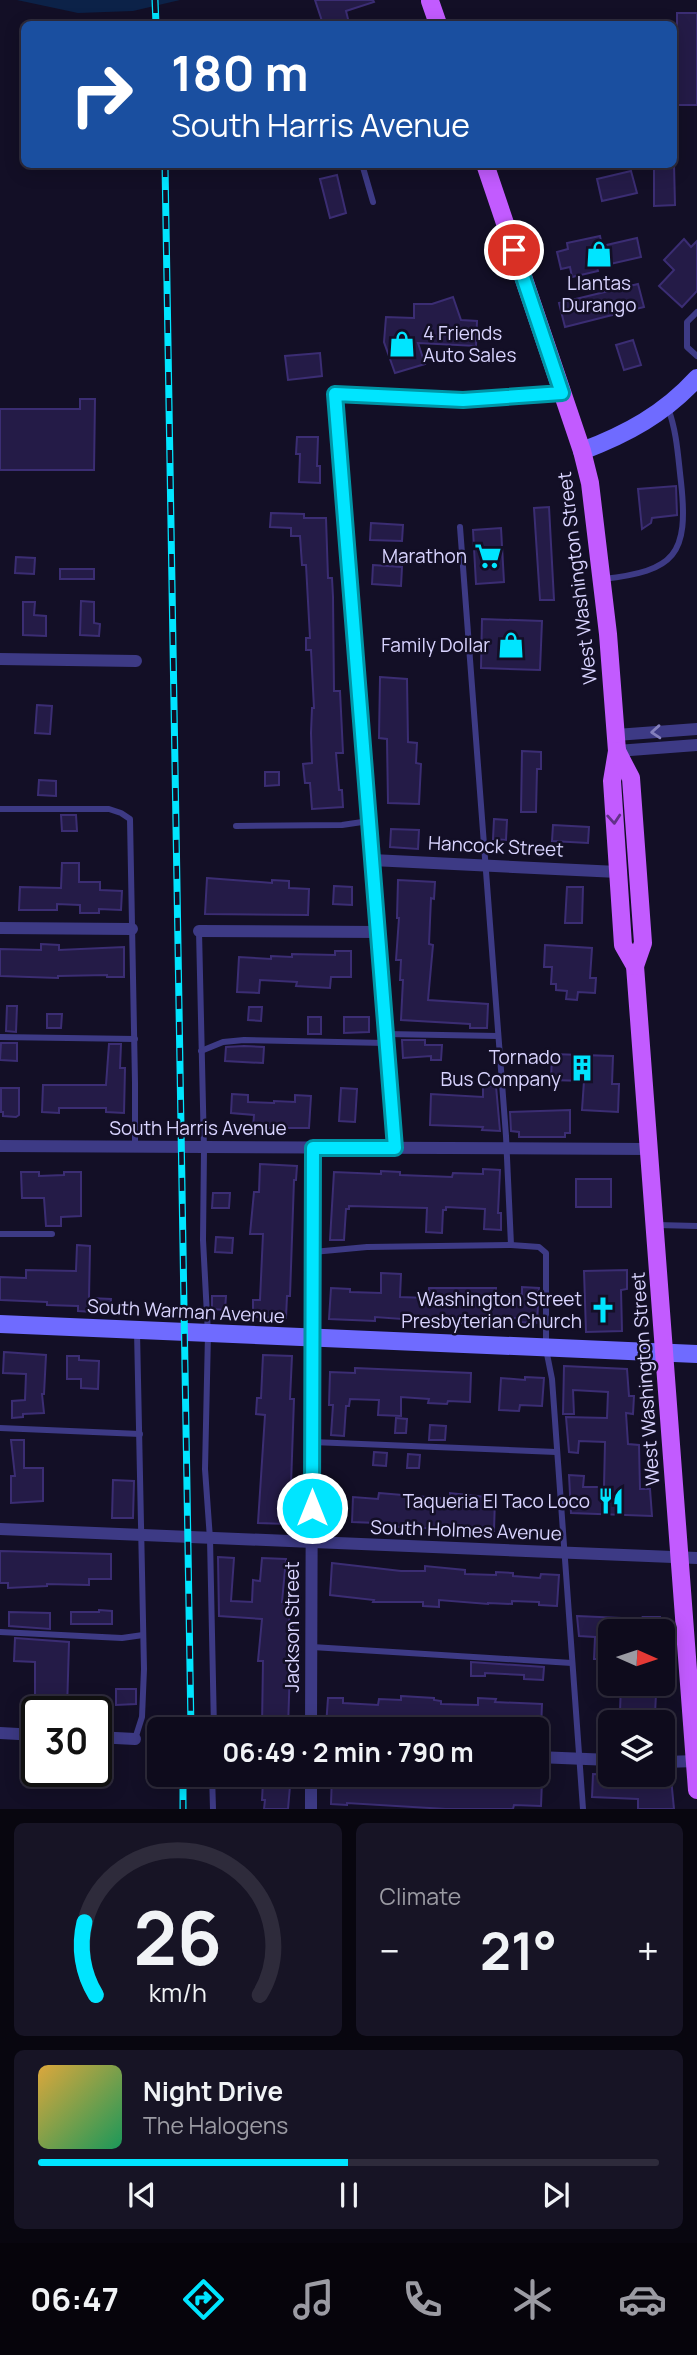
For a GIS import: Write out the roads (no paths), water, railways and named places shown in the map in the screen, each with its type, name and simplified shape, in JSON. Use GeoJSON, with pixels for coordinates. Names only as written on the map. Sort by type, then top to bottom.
{"type":"FeatureCollection","features":[{"type":"Feature","properties":{"kind":"main road"},"geometry":{"type":"LineString","coordinates":[[430,1],[437,21]]}},
{"type":"Feature","properties":{"kind":"main road","name":"West Washington Street"},"geometry":{"type":"LineString","coordinates":[[486,168],[582,451],[593,501],[616,743],[612,781],[623,945],[635,966]]}},
{"type":"Feature","properties":{"kind":"main road"},"geometry":{"type":"LineString","coordinates":[[582,451],[633,429],[668,406],[697,378]]}},
{"type":"Feature","properties":{"kind":"main road","name":"West Washington Street"},"geometry":{"type":"LineString","coordinates":[[616,743],[631,778],[643,943],[635,966],[663,1353],[688,1558],[697,1790]]}},
{"type":"Feature","properties":{"kind":"main road","name":"South Warman Avenue"},"geometry":{"type":"LineString","coordinates":[[0,1324],[697,1354]]}},
{"type":"Feature","properties":{"kind":"street"},"geometry":{"type":"LineString","coordinates":[[395,1148],[335,394],[463,400],[562,393]]}},
{"type":"Feature","properties":{"kind":"street"},"geometry":{"type":"LineString","coordinates":[[0,659],[136,661]]}},
{"type":"Feature","properties":{"kind":"street"},"geometry":{"type":"LineString","coordinates":[[616,743],[697,729]]}},
{"type":"Feature","properties":{"kind":"street"},"geometry":{"type":"LineString","coordinates":[[616,743],[697,745]]}},
{"type":"Feature","properties":{"kind":"street","name":"Hancock Street"},"geometry":{"type":"LineString","coordinates":[[372,860],[618,872]]}},
{"type":"Feature","properties":{"kind":"street"},"geometry":{"type":"LineString","coordinates":[[0,929],[132,929]]}},
{"type":"Feature","properties":{"kind":"street"},"geometry":{"type":"LineString","coordinates":[[199,931],[378,932]]}},
{"type":"Feature","properties":{"kind":"street","name":"South Harris Avenue"},"geometry":{"type":"LineString","coordinates":[[0,1146],[648,1149]]}},
{"type":"Feature","properties":{"kind":"street","name":"Jackson Street"},"geometry":{"type":"LineString","coordinates":[[311,1717],[313,1148]]}},
{"type":"Feature","properties":{"kind":"street","name":"South Holmes Avenue"},"geometry":{"type":"LineString","coordinates":[[0,1529],[688,1558]]}},
{"type":"Feature","properties":{"kind":"street"},"geometry":{"type":"LineString","coordinates":[[0,1733],[21,1734]]}},
{"type":"Feature","properties":{"kind":"street"},"geometry":{"type":"LineString","coordinates":[[112,1738],[135,1739]]}},
{"type":"Feature","properties":{"kind":"street"},"geometry":{"type":"LineString","coordinates":[[549,1758],[598,1760]]}},
{"type":"Feature","properties":{"kind":"street"},"geometry":{"type":"LineString","coordinates":[[675,1762],[696,1761]]}},
{"type":"Feature","properties":{"kind":"street"},"geometry":{"type":"LineString","coordinates":[[311,1787],[311,1809]]}},
{"type":"Feature","properties":{"kind":"lane"},"geometry":{"type":"LineString","coordinates":[[363,168],[373,202]]}},
{"type":"Feature","properties":{"kind":"lane"},"geometry":{"type":"LineString","coordinates":[[697,312],[687,323],[687,347],[697,356]]}},
{"type":"Feature","properties":{"kind":"lane"},"geometry":{"type":"LineString","coordinates":[[601,579],[636,575],[654,569],[671,557],[681,541],[684,528],[683,500],[676,432],[668,406]]}},
{"type":"Feature","properties":{"kind":"lane"},"geometry":{"type":"LineString","coordinates":[[460,527],[507,1149],[511,1245]]}},
{"type":"Feature","properties":{"kind":"lane"},"geometry":{"type":"LineString","coordinates":[[0,809],[109,809],[130,819],[135,1147]]}},
{"type":"Feature","properties":{"kind":"lane"},"geometry":{"type":"LineString","coordinates":[[236,825],[342,824],[369,821]]}},
{"type":"Feature","properties":{"kind":"lane"},"geometry":{"type":"LineString","coordinates":[[199,931],[204,1147],[203,1240],[208,1332],[205,1469],[210,1539],[214,1717]]}},
{"type":"Feature","properties":{"kind":"lane"},"geometry":{"type":"LineString","coordinates":[[201,1051],[223,1042],[244,1040],[498,1036]]}},
{"type":"Feature","properties":{"kind":"lane"},"geometry":{"type":"LineString","coordinates":[[0,1037],[135,1039]]}},
{"type":"Feature","properties":{"kind":"lane"},"geometry":{"type":"LineString","coordinates":[[654,1225],[697,1226]]}},
{"type":"Feature","properties":{"kind":"lane"},"geometry":{"type":"LineString","coordinates":[[0,1234],[52,1234]]}},
{"type":"Feature","properties":{"kind":"lane"},"geometry":{"type":"LineString","coordinates":[[313,1252],[368,1247],[511,1245],[540,1247],[546,1253],[546,1347],[552,1379],[583,1809]]}},
{"type":"Feature","properties":{"kind":"lane"},"geometry":{"type":"LineString","coordinates":[[135,1739],[142,1717],[144,1635],[137,1329]]}},
{"type":"Feature","properties":{"kind":"lane"},"geometry":{"type":"LineString","coordinates":[[0,1428],[140,1434]]}},
{"type":"Feature","properties":{"kind":"lane"},"geometry":{"type":"LineString","coordinates":[[312,1442],[556,1452]]}},
{"type":"Feature","properties":{"kind":"lane"},"geometry":{"type":"LineString","coordinates":[[0,1632],[122,1638],[144,1635]]}},
{"type":"Feature","properties":{"kind":"lane"},"geometry":{"type":"LineString","coordinates":[[312,1647],[572,1663]]}},
{"type":"Feature","properties":{"kind":"lane"},"geometry":{"type":"LineString","coordinates":[[212,1787],[213,1809]]}},
{"type":"Feature","properties":{"kind":"water"},"geometry":{"type":"Polygon","coordinates":[[[17,0],[180,0],[133,11],[78,13],[17,0]]]}},
{"type":"Feature","properties":{"kind":"railway"},"geometry":{"type":"LineString","coordinates":[[155,0],[156,21]]}},
{"type":"Feature","properties":{"kind":"railway"},"geometry":{"type":"LineString","coordinates":[[165,168],[191,1717]]}},
{"type":"Feature","properties":{"kind":"railway"},"geometry":{"type":"LineString","coordinates":[[183,1787],[183,1809]]}},
{"type":"Feature","properties":{"kind":"place","name":"Llantas Durango"},"geometry":{"type":"Point","coordinates":[599,254]}},
{"type":"Feature","properties":{"kind":"place","name":"4 Friends Auto Sales"},"geometry":{"type":"Point","coordinates":[402,344]}},
{"type":"Feature","properties":{"kind":"place","name":"Marathon"},"geometry":{"type":"Point","coordinates":[488,556]}},
{"type":"Feature","properties":{"kind":"place","name":"Family Dollar"},"geometry":{"type":"Point","coordinates":[511,645]}},
{"type":"Feature","properties":{"kind":"place","name":"Tornado Bus Company"},"geometry":{"type":"Point","coordinates":[582,1068]}},
{"type":"Feature","properties":{"kind":"place","name":"Washington Street Presbyterian Church"},"geometry":{"type":"Point","coordinates":[603,1310]}},
{"type":"Feature","properties":{"kind":"place","name":"Taqueria El Taco Loco"},"geometry":{"type":"Point","coordinates":[611,1501]}}]}
